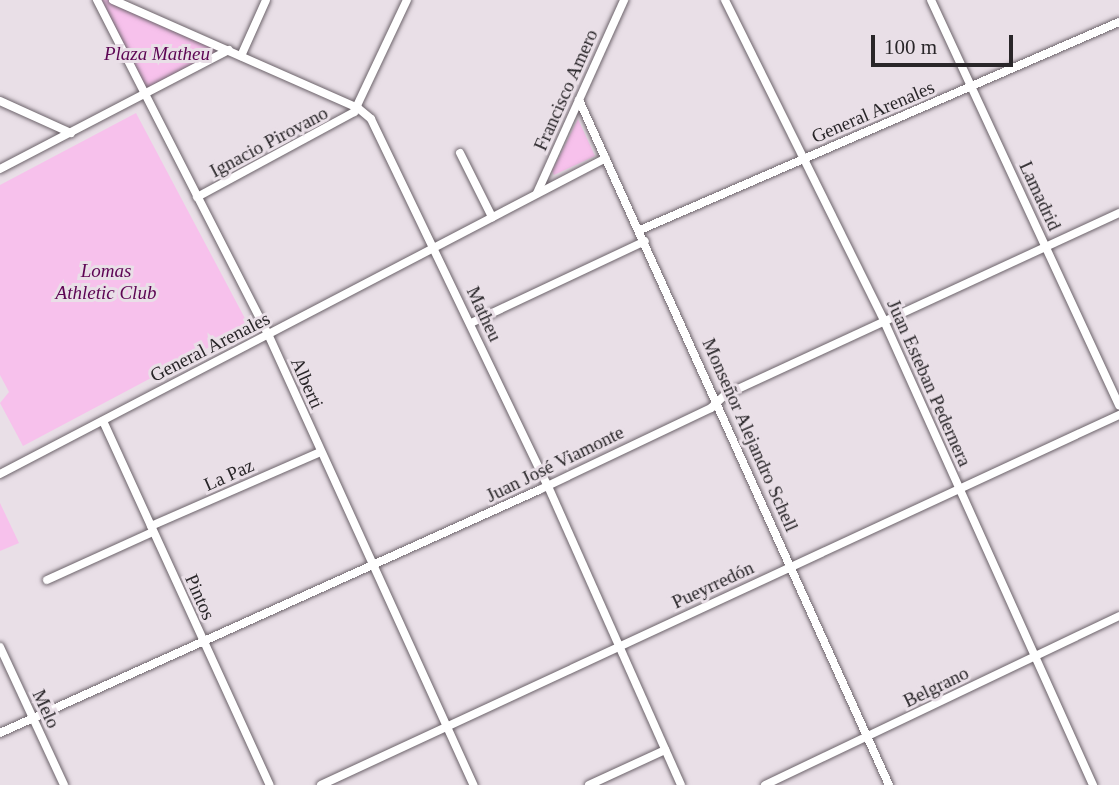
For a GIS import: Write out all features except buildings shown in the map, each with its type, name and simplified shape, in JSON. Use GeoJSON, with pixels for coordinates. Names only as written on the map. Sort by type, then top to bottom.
{"type":"FeatureCollection","features":[{"type":"Feature","properties":{"kind":"street","name":"Alberti"},"geometry":{"type":"LineString","coordinates":[[97,0],[268,334],[474,785]]}},
{"type":"Feature","properties":{"kind":"street","name":"Matheu"},"geometry":{"type":"LineString","coordinates":[[113,0],[358,108],[374,123],[547,484],[681,785]]}},
{"type":"Feature","properties":{"kind":"street"},"geometry":{"type":"LineString","coordinates":[[242,56],[267,0]]}},
{"type":"Feature","properties":{"kind":"street","name":"Ignacio Pirovano"},"geometry":{"type":"LineString","coordinates":[[198,197],[336,126],[358,108],[407,0]]}},
{"type":"Feature","properties":{"kind":"street","name":"Francisco Amero"},"geometry":{"type":"LineString","coordinates":[[537,193],[625,0]]}},
{"type":"Feature","properties":{"kind":"street","name":"Juan Esteban Pedernera"},"geometry":{"type":"LineString","coordinates":[[725,0],[807,158],[884,321],[1093,785]]}},
{"type":"Feature","properties":{"kind":"street","name":"Lamadrid"},"geometry":{"type":"LineString","coordinates":[[931,0],[1119,405]]}},
{"type":"Feature","properties":{"kind":"street","name":"General Arenales"},"geometry":{"type":"LineString","coordinates":[[640,230],[1119,22]]}},
{"type":"Feature","properties":{"kind":"street"},"geometry":{"type":"LineString","coordinates":[[0,169],[229,50]]}},
{"type":"Feature","properties":{"kind":"street","name":"Monseñor Alejandro Schell"},"geometry":{"type":"LineString","coordinates":[[579,100],[718,402],[889,785]]}},
{"type":"Feature","properties":{"kind":"street"},"geometry":{"type":"LineString","coordinates":[[0,101],[71,133]]}},
{"type":"Feature","properties":{"kind":"street"},"geometry":{"type":"LineString","coordinates":[[460,153],[492,217]]}},
{"type":"Feature","properties":{"kind":"street","name":"Francisco Amero"},"geometry":{"type":"LineString","coordinates":[[435,248],[606,158]]}},
{"type":"Feature","properties":{"kind":"street","name":"Juan José Viamonte"},"geometry":{"type":"LineString","coordinates":[[0,733],[375,566],[884,321],[1119,213]]}},
{"type":"Feature","properties":{"kind":"street"},"geometry":{"type":"LineString","coordinates":[[471,323],[645,241]]}},
{"type":"Feature","properties":{"kind":"street","name":"General Arenales"},"geometry":{"type":"LineString","coordinates":[[0,474],[435,248]]}},
{"type":"Feature","properties":{"kind":"street","name":"Pueyrredón"},"geometry":{"type":"LineString","coordinates":[[321,785],[1119,415]]}},
{"type":"Feature","properties":{"kind":"street","name":"Pintos"},"geometry":{"type":"LineString","coordinates":[[103,421],[270,785]]}},
{"type":"Feature","properties":{"kind":"street","name":"La Paz"},"geometry":{"type":"LineString","coordinates":[[47,580],[320,452]]}},
{"type":"Feature","properties":{"kind":"street","name":"Belgrano"},"geometry":{"type":"LineString","coordinates":[[765,785],[1119,616]]}},
{"type":"Feature","properties":{"kind":"street","name":"Melo"},"geometry":{"type":"LineString","coordinates":[[0,647],[64,785]]}},
{"type":"Feature","properties":{"kind":"street"},"geometry":{"type":"LineString","coordinates":[[589,785],[666,750]]}},
{"type":"Feature","properties":{"kind":"green space","name":"Plaza Matheu"},"geometry":{"type":"Polygon","coordinates":[[[97,0],[113,0],[229,50],[144,95],[97,0]]]}},
{"type":"Feature","properties":{"kind":"green space","name":"Lomas Athletic Club"},"geometry":{"type":"Polygon","coordinates":[[[136,113],[249,326],[23,446],[0,403],[9,392],[0,375],[0,185],[136,113]]]}},
{"type":"Feature","properties":{"kind":"green space"},"geometry":{"type":"Polygon","coordinates":[[[578,119],[595,156],[554,175],[552,171],[578,119]]]}},
{"type":"Feature","properties":{"kind":"green space"},"geometry":{"type":"Polygon","coordinates":[[[0,503],[19,543],[0,551],[0,503]]]}}]}
